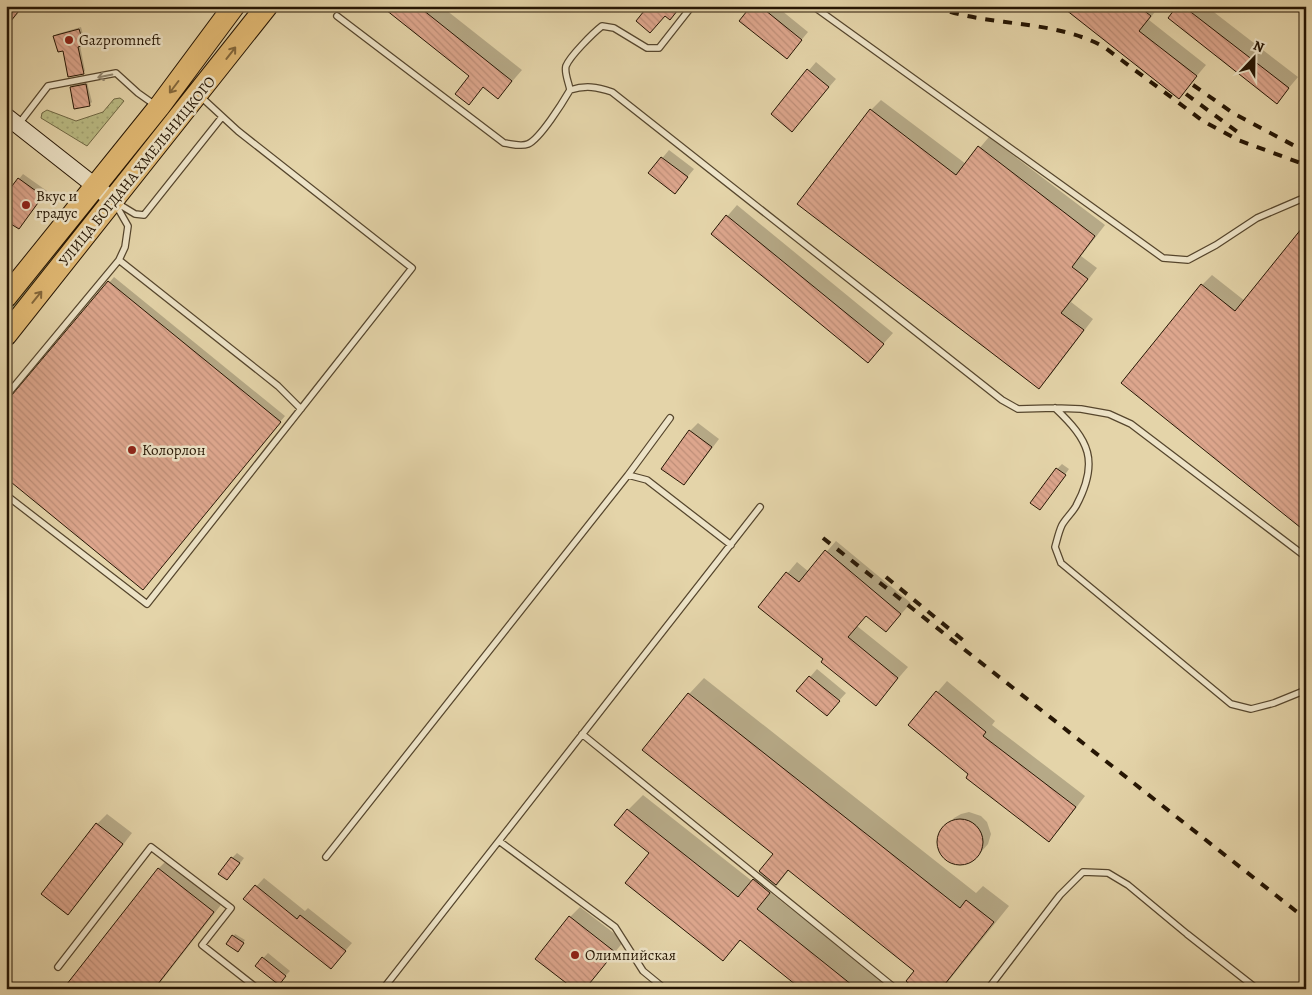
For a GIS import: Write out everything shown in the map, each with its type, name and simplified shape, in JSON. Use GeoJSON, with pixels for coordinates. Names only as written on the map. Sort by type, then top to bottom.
{"type":"FeatureCollection","features":[{"type":"Feature","properties":{"kind":"highway","name":"УЛИЦА БОГДАНА ХМЕЛЬНИЦКОГО"},"geometry":{"type":"LineString","coordinates":[[6,335],[267,6]]}},
{"type":"Feature","properties":{"kind":"highway","name":"УЛИЦА БОГДАНА ХМЕЛЬНИЦКОГО"},"geometry":{"type":"LineString","coordinates":[[6,297],[159,107],[233,7]]}},
{"type":"Feature","properties":{"kind":"street"},"geometry":{"type":"LineString","coordinates":[[12,120],[114,201]]}},
{"type":"Feature","properties":{"kind":"lane"},"geometry":{"type":"LineString","coordinates":[[570,90],[566,65],[602,26],[614,28],[648,48],[659,48],[692,6]]}},
{"type":"Feature","properties":{"kind":"lane"},"geometry":{"type":"LineString","coordinates":[[813,6],[1163,258],[1188,260],[1216,245],[1257,218],[1306,197]]}},
{"type":"Feature","properties":{"kind":"lane"},"geometry":{"type":"LineString","coordinates":[[337,16],[504,143],[517,146],[527,145],[535,138],[570,90],[582,86],[595,86],[612,92],[1002,400],[1018,409],[1081,409],[1109,414],[1131,424],[1306,557]]}},
{"type":"Feature","properties":{"kind":"lane"},"geometry":{"type":"LineString","coordinates":[[12,120],[48,86],[116,74],[138,93],[159,107]]}},
{"type":"Feature","properties":{"kind":"lane"},"geometry":{"type":"LineString","coordinates":[[6,494],[147,604],[412,268],[198,95]]}},
{"type":"Feature","properties":{"kind":"lane"},"geometry":{"type":"LineString","coordinates":[[114,201],[135,214],[144,215],[222,116]]}},
{"type":"Feature","properties":{"kind":"lane"},"geometry":{"type":"LineString","coordinates":[[6,396],[119,260],[125,247],[128,226],[114,201]]}},
{"type":"Feature","properties":{"kind":"lane"},"geometry":{"type":"LineString","coordinates":[[119,260],[278,386],[301,409]]}},
{"type":"Feature","properties":{"kind":"lane"},"geometry":{"type":"LineString","coordinates":[[1055,408],[1072,424],[1083,440],[1088,454],[1087,479],[1075,506],[1061,526],[1055,547],[1062,562],[1231,704],[1251,709],[1274,703],[1306,690]]}},
{"type":"Feature","properties":{"kind":"lane"},"geometry":{"type":"LineString","coordinates":[[326,857],[628,475],[670,418]]}},
{"type":"Feature","properties":{"kind":"lane"},"geometry":{"type":"LineString","coordinates":[[628,475],[647,480],[731,545]]}},
{"type":"Feature","properties":{"kind":"lane"},"geometry":{"type":"LineString","coordinates":[[383,989],[760,507]]}},
{"type":"Feature","properties":{"kind":"lane"},"geometry":{"type":"LineString","coordinates":[[582,734],[896,989]]}},
{"type":"Feature","properties":{"kind":"lane"},"geometry":{"type":"LineString","coordinates":[[499,841],[614,927],[643,971],[665,989]]}},
{"type":"Feature","properties":{"kind":"lane"},"geometry":{"type":"LineString","coordinates":[[58,967],[151,847],[231,908],[202,945],[258,989]]}},
{"type":"Feature","properties":{"kind":"lane"},"geometry":{"type":"LineString","coordinates":[[988,989],[1060,895],[1084,872],[1108,873],[1128,885],[1186,934],[1257,989]]}},
{"type":"Feature","properties":{"kind":"green space"},"geometry":{"type":"Polygon","coordinates":[[[120,98],[124,101],[87,146],[41,118],[42,113],[47,110],[76,121],[103,112],[114,99],[120,98]]]}},
{"type":"Feature","properties":{"kind":"green space"},"geometry":{"type":"Polygon","coordinates":[[[74,220],[84,228],[6,326],[6,307],[74,220]]]}},
{"type":"Feature","properties":{"kind":"building"},"geometry":{"type":"Polygon","coordinates":[[[6,6],[11,6],[18,12],[6,27],[6,6]]]}},
{"type":"Feature","properties":{"kind":"building"},"geometry":{"type":"Polygon","coordinates":[[[381,6],[418,6],[512,81],[498,99],[483,87],[469,105],[455,94],[469,76],[381,6]]]}},
{"type":"Feature","properties":{"kind":"building"},"geometry":{"type":"Polygon","coordinates":[[[648,6],[681,6],[670,20],[665,16],[650,33],[636,21],[648,6]]]}},
{"type":"Feature","properties":{"kind":"building"},"geometry":{"type":"Polygon","coordinates":[[[751,6],[760,6],[802,40],[787,59],[739,21],[751,6]]]}},
{"type":"Feature","properties":{"kind":"building"},"geometry":{"type":"Polygon","coordinates":[[[1061,6],[1138,6],[1151,16],[1139,31],[1197,76],[1179,99],[1061,6]]]}},
{"type":"Feature","properties":{"kind":"building"},"geometry":{"type":"Polygon","coordinates":[[[1177,6],[1183,6],[1289,88],[1277,104],[1168,18],[1177,6]]]}},
{"type":"Feature","properties":{"kind":"building"},"geometry":{"type":"Polygon","coordinates":[[[79,29],[84,45],[78,47],[84,74],[68,77],[63,51],[58,52],[53,36],[79,29]]]}},
{"type":"Feature","properties":{"kind":"building"},"geometry":{"type":"Polygon","coordinates":[[[807,69],[829,87],[792,132],[771,114],[807,69]]]}},
{"type":"Feature","properties":{"kind":"building"},"geometry":{"type":"Polygon","coordinates":[[[86,84],[90,106],[74,109],[70,87],[86,84]]]}},
{"type":"Feature","properties":{"kind":"building"},"geometry":{"type":"Polygon","coordinates":[[[870,109],[956,175],[978,146],[1095,236],[1072,267],[1088,279],[1061,313],[1084,330],[1039,389],[797,204],[870,109]]]}},
{"type":"Feature","properties":{"kind":"building"},"geometry":{"type":"Polygon","coordinates":[[[661,157],[688,177],[675,194],[648,173],[661,157]]]}},
{"type":"Feature","properties":{"kind":"building"},"geometry":{"type":"Polygon","coordinates":[[[18,178],[43,196],[19,229],[6,221],[6,194],[18,178]]]}},
{"type":"Feature","properties":{"kind":"building"},"geometry":{"type":"Polygon","coordinates":[[[726,215],[884,344],[868,363],[711,234],[726,215]]]}},
{"type":"Feature","properties":{"kind":"building"},"geometry":{"type":"Polygon","coordinates":[[[1306,223],[1306,532],[1121,383],[1201,284],[1235,311],[1306,223]]]}},
{"type":"Feature","properties":{"kind":"building","name":"Колорлон"},"geometry":{"type":"Polygon","coordinates":[[[108,281],[281,422],[143,590],[6,478],[6,402],[108,281]]]}},
{"type":"Feature","properties":{"kind":"building"},"geometry":{"type":"Polygon","coordinates":[[[689,430],[712,447],[684,485],[661,469],[689,430]]]}},
{"type":"Feature","properties":{"kind":"building"},"geometry":{"type":"Polygon","coordinates":[[[1056,468],[1066,475],[1040,510],[1030,503],[1056,468]]]}},
{"type":"Feature","properties":{"kind":"building"},"geometry":{"type":"Polygon","coordinates":[[[825,550],[901,614],[886,632],[866,616],[848,637],[898,678],[876,706],[821,662],[823,659],[758,607],[786,572],[799,582],[825,550]]]}},
{"type":"Feature","properties":{"kind":"building"},"geometry":{"type":"Polygon","coordinates":[[[809,676],[840,701],[827,716],[796,691],[809,676]]]}},
{"type":"Feature","properties":{"kind":"building"},"geometry":{"type":"Polygon","coordinates":[[[936,691],[986,732],[983,736],[1076,807],[1049,842],[966,778],[968,774],[908,725],[936,691]]]}},
{"type":"Feature","properties":{"kind":"building"},"geometry":{"type":"Polygon","coordinates":[[[688,693],[960,908],[966,900],[994,922],[941,989],[915,989],[906,981],[914,971],[788,870],[776,885],[759,871],[773,854],[642,750],[688,693]]]}},
{"type":"Feature","properties":{"kind":"building"},"geometry":{"type":"Polygon","coordinates":[[[627,809],[738,897],[753,879],[770,893],[757,909],[857,989],[801,989],[740,940],[723,961],[625,883],[649,853],[614,825],[627,809]]]}},
{"type":"Feature","properties":{"kind":"building"},"geometry":{"type":"Polygon","coordinates":[[[960,819],[973,823],[979,829],[983,842],[979,855],[973,861],[960,865],[947,861],[941,855],[937,842],[941,829],[947,823],[960,819]]]}},
{"type":"Feature","properties":{"kind":"building"},"geometry":{"type":"Polygon","coordinates":[[[96,823],[123,844],[68,915],[41,894],[96,823]]]}},
{"type":"Feature","properties":{"kind":"building"},"geometry":{"type":"Polygon","coordinates":[[[231,857],[240,863],[227,880],[218,874],[231,857]]]}},
{"type":"Feature","properties":{"kind":"building"},"geometry":{"type":"Polygon","coordinates":[[[158,868],[214,912],[154,989],[63,989],[158,868]]]}},
{"type":"Feature","properties":{"kind":"building"},"geometry":{"type":"Polygon","coordinates":[[[255,885],[297,919],[300,915],[346,951],[331,969],[243,899],[255,885]]]}},
{"type":"Feature","properties":{"kind":"building","name":"Олимпийская"},"geometry":{"type":"Polygon","coordinates":[[[569,916],[615,952],[585,989],[574,989],[535,959],[569,916]]]}},
{"type":"Feature","properties":{"kind":"building"},"geometry":{"type":"Polygon","coordinates":[[[232,935],[244,943],[238,952],[226,944],[232,935]]]}},
{"type":"Feature","properties":{"kind":"building"},"geometry":{"type":"Polygon","coordinates":[[[262,957],[286,976],[279,985],[255,966],[262,957]]]}},
{"type":"Feature","properties":{"kind":"railway"},"geometry":{"type":"LineString","coordinates":[[933,6],[976,18],[1042,27],[1084,38],[1104,47],[1203,121],[1238,140],[1306,165]]}},
{"type":"Feature","properties":{"kind":"railway"},"geometry":{"type":"LineString","coordinates":[[1193,85],[1233,113],[1306,152]]}},
{"type":"Feature","properties":{"kind":"railway"},"geometry":{"type":"LineString","coordinates":[[1186,94],[1243,136]]}},
{"type":"Feature","properties":{"kind":"railway"},"geometry":{"type":"LineString","coordinates":[[823,538],[1306,919]]}},
{"type":"Feature","properties":{"kind":"railway"},"geometry":{"type":"LineString","coordinates":[[886,577],[964,641]]}},
{"type":"Feature","properties":{"kind":"place","name":"Gazpromneft"},"geometry":{"type":"Point","coordinates":[69,40]}},
{"type":"Feature","properties":{"kind":"place","name":"Вкус и градус"},"geometry":{"type":"Point","coordinates":[26,205]}},
{"type":"Feature","properties":{"kind":"place","name":"Колорлон"},"geometry":{"type":"Point","coordinates":[132,450]}},
{"type":"Feature","properties":{"kind":"place","name":"Олимпийская"},"geometry":{"type":"Point","coordinates":[575,955]}}]}
